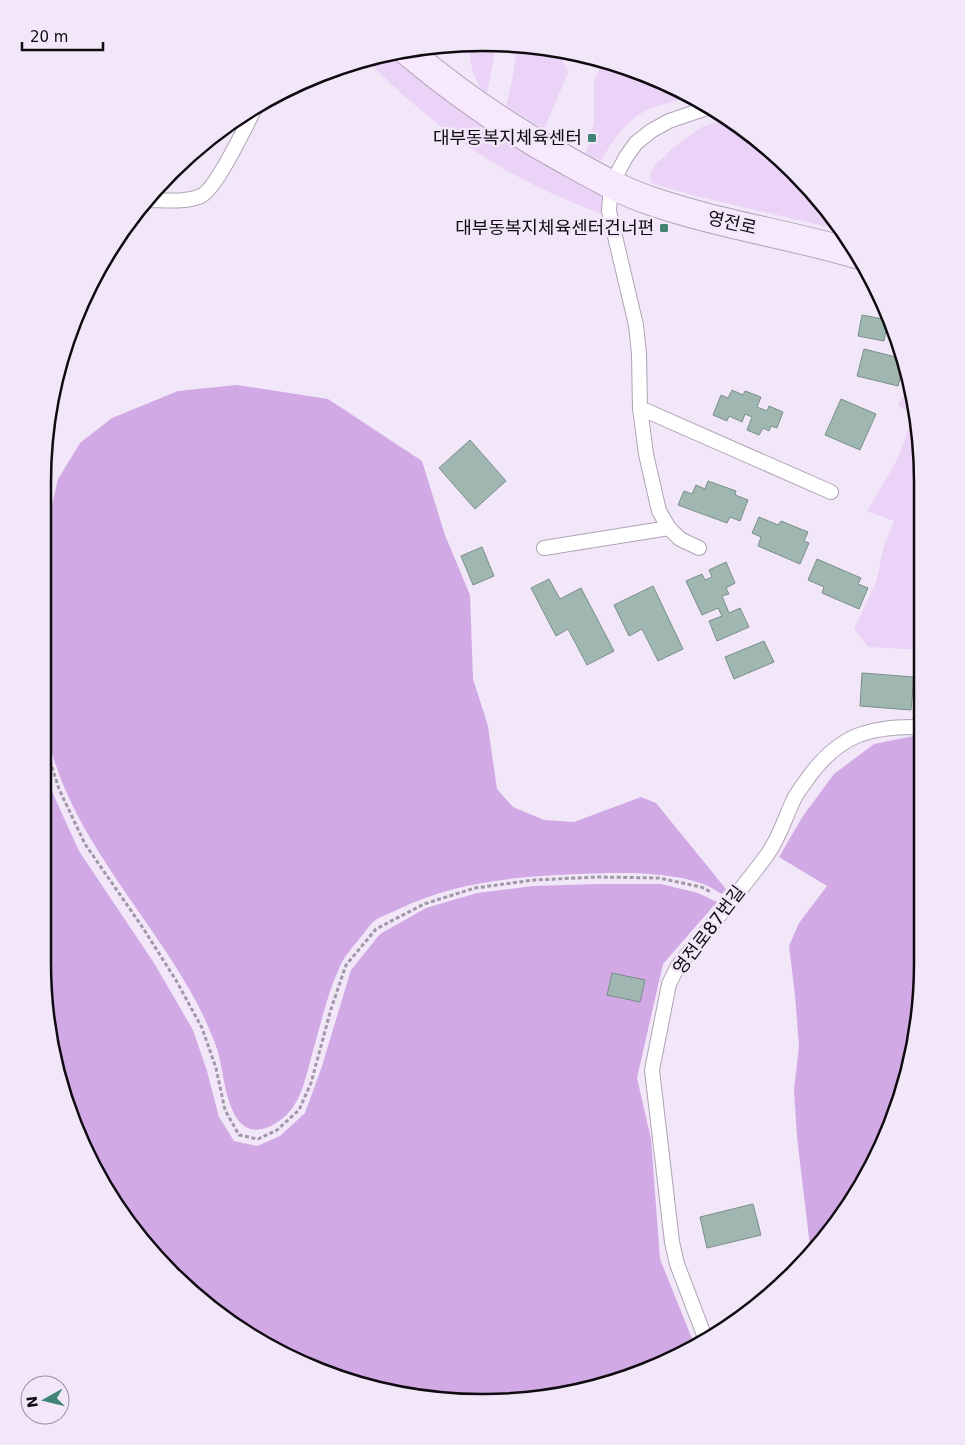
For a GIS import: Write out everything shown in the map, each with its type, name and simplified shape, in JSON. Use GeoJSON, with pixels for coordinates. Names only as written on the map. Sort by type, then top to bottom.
{"type":"FeatureCollection","features":[{"type":"Feature","properties":{"kind":"street","name":"영전로"},"geometry":{"type":"LineString","coordinates":[[414,57],[476,106],[526,139],[611,184],[650,201],[684,211],[846,252]]}},
{"type":"Feature","properties":{"kind":"lane"},"geometry":{"type":"LineString","coordinates":[[698,548],[680,539],[668,528],[659,511],[646,454],[640,408],[639,354],[636,325],[608,211],[611,184],[636,143],[651,131],[669,121],[700,110]]}},
{"type":"Feature","properties":{"kind":"lane"},"geometry":{"type":"LineString","coordinates":[[156,200],[187,200],[203,195],[215,182],[248,121]]}},
{"type":"Feature","properties":{"kind":"lane"},"geometry":{"type":"LineString","coordinates":[[640,408],[831,492]]}},
{"type":"Feature","properties":{"kind":"lane"},"geometry":{"type":"LineString","coordinates":[[544,548],[668,528]]}},
{"type":"Feature","properties":{"kind":"lane","name":"영전로87번길"},"geometry":{"type":"LineString","coordinates":[[703,1333],[677,1264],[672,1242],[652,1070],[668,984],[678,966],[767,854],[776,840],[796,795],[819,763],[837,746],[860,734],[883,728],[914,727]]}},
{"type":"Feature","properties":{"kind":"path"},"geometry":{"type":"LineString","coordinates":[[51,764],[59,790],[85,844],[143,928],[177,982],[202,1028],[216,1068],[224,1110],[239,1135],[258,1139],[277,1130],[299,1110],[311,1083],[331,1009],[346,966],[376,929],[424,904],[475,888],[534,880],[598,877],[659,878],[701,887],[729,902]]}},
{"type":"Feature","properties":{"kind":"shaded area"},"geometry":{"type":"Polygon","coordinates":[[[470,51],[495,51],[487,93],[475,78],[470,51]]]}},
{"type":"Feature","properties":{"kind":"shaded area"},"geometry":{"type":"Polygon","coordinates":[[[516,53],[561,59],[569,71],[544,129],[506,106],[516,53]]]}},
{"type":"Feature","properties":{"kind":"shaded area"},"geometry":{"type":"Polygon","coordinates":[[[396,60],[491,131],[546,165],[603,195],[601,214],[547,192],[486,158],[443,128],[373,66],[396,60]]]}},
{"type":"Feature","properties":{"kind":"shaded area"},"geometry":{"type":"Polygon","coordinates":[[[600,68],[648,84],[680,100],[649,109],[634,118],[616,138],[601,161],[586,153],[594,123],[594,80],[600,68]]]}},
{"type":"Feature","properties":{"kind":"shaded area"},"geometry":{"type":"Polygon","coordinates":[[[718,122],[745,140],[767,158],[807,198],[830,227],[696,196],[651,183],[650,174],[654,166],[675,146],[702,127],[718,122]]]}},
{"type":"Feature","properties":{"kind":"shaded area"},"geometry":{"type":"Polygon","coordinates":[[[237,385],[328,399],[422,461],[445,535],[470,595],[473,679],[488,726],[497,789],[513,807],[544,820],[574,822],[641,797],[656,803],[726,889],[722,894],[706,885],[687,879],[651,874],[612,873],[536,876],[456,888],[418,901],[374,921],[347,954],[336,975],[304,1082],[295,1104],[279,1121],[266,1128],[253,1129],[243,1125],[236,1116],[226,1090],[218,1052],[199,1007],[156,936],[108,867],[87,832],[68,795],[51,748],[51,510],[58,479],[80,443],[112,418],[178,391],[237,385]]]}},
{"type":"Feature","properties":{"kind":"shaded area"},"geometry":{"type":"Polygon","coordinates":[[[904,393],[907,411],[898,406],[904,393]]]}},
{"type":"Feature","properties":{"kind":"shaded area"},"geometry":{"type":"Polygon","coordinates":[[[910,425],[914,482],[914,650],[868,647],[854,629],[876,582],[884,546],[894,521],[867,511],[897,460],[910,425]]]}},
{"type":"Feature","properties":{"kind":"shaded area"},"geometry":{"type":"Polygon","coordinates":[[[914,736],[914,962],[910,1019],[899,1074],[881,1128],[856,1178],[825,1225],[810,1244],[797,1137],[794,1090],[799,1046],[789,946],[799,923],[827,886],[779,857],[803,816],[834,774],[874,744],[914,736]]]}},
{"type":"Feature","properties":{"kind":"shaded area"},"geometry":{"type":"Polygon","coordinates":[[[51,787],[79,851],[154,963],[193,1030],[207,1071],[219,1117],[234,1141],[257,1146],[280,1136],[305,1113],[322,1066],[351,970],[380,934],[426,908],[477,893],[533,886],[599,884],[661,884],[698,893],[717,902],[663,964],[637,1078],[651,1139],[660,1259],[692,1339],[648,1361],[621,1371],[567,1385],[511,1393],[482,1394],[426,1390],[371,1379],[344,1371],[317,1361],[267,1336],[220,1305],[198,1287],[158,1247],[140,1225],[109,1178],[84,1128],[74,1101],[60,1047],[52,991],[51,787]]]}},
{"type":"Feature","properties":{"kind":"building"},"geometry":{"type":"Polygon","coordinates":[[[862,315],[882,319],[886,330],[884,341],[858,336],[862,315]]]}},
{"type":"Feature","properties":{"kind":"building"},"geometry":{"type":"Polygon","coordinates":[[[864,349],[895,357],[900,377],[898,386],[857,376],[864,349]]]}},
{"type":"Feature","properties":{"kind":"building"},"geometry":{"type":"Polygon","coordinates":[[[732,390],[743,395],[745,391],[761,397],[757,407],[767,411],[769,406],[783,412],[777,428],[771,426],[769,431],[763,428],[759,435],[747,430],[752,417],[745,414],[742,422],[729,416],[727,421],[713,415],[721,395],[728,398],[732,390]]]}},
{"type":"Feature","properties":{"kind":"building"},"geometry":{"type":"Polygon","coordinates":[[[841,399],[876,414],[860,450],[825,435],[841,399]]]}},
{"type":"Feature","properties":{"kind":"building"},"geometry":{"type":"Polygon","coordinates":[[[470,440],[506,481],[475,509],[439,468],[470,440]]]}},
{"type":"Feature","properties":{"kind":"building"},"geometry":{"type":"Polygon","coordinates":[[[708,481],[736,491],[735,495],[748,500],[740,521],[730,517],[727,523],[678,505],[684,491],[692,494],[696,485],[705,489],[708,481]]]}},
{"type":"Feature","properties":{"kind":"building"},"geometry":{"type":"Polygon","coordinates":[[[759,517],[778,525],[781,521],[808,532],[804,541],[809,543],[800,564],[758,546],[761,537],[752,533],[759,517]]]}},
{"type":"Feature","properties":{"kind":"building"},"geometry":{"type":"Polygon","coordinates":[[[482,547],[494,576],[473,585],[461,556],[482,547]]]}},
{"type":"Feature","properties":{"kind":"building"},"geometry":{"type":"Polygon","coordinates":[[[817,559],[861,578],[858,584],[868,588],[859,609],[822,593],[824,587],[808,580],[817,559]]]}},
{"type":"Feature","properties":{"kind":"building"},"geometry":{"type":"Polygon","coordinates":[[[726,562],[735,583],[726,588],[729,594],[722,596],[729,613],[740,608],[749,627],[717,641],[709,621],[722,616],[718,608],[702,615],[686,581],[702,574],[705,580],[712,577],[709,570],[726,562]]]}},
{"type":"Feature","properties":{"kind":"building"},"geometry":{"type":"Polygon","coordinates":[[[549,579],[560,599],[581,588],[614,651],[587,665],[568,629],[556,636],[531,588],[549,579]]]}},
{"type":"Feature","properties":{"kind":"building"},"geometry":{"type":"Polygon","coordinates":[[[653,586],[683,649],[658,661],[642,629],[629,636],[614,605],[653,586]]]}},
{"type":"Feature","properties":{"kind":"building"},"geometry":{"type":"Polygon","coordinates":[[[764,641],[774,662],[734,679],[725,657],[764,641]]]}},
{"type":"Feature","properties":{"kind":"building"},"geometry":{"type":"Polygon","coordinates":[[[862,673],[914,677],[911,710],[860,706],[862,673]]]}},
{"type":"Feature","properties":{"kind":"building"},"geometry":{"type":"Polygon","coordinates":[[[612,973],[645,980],[640,1002],[607,995],[612,973]]]}},
{"type":"Feature","properties":{"kind":"building"},"geometry":{"type":"Polygon","coordinates":[[[753,1204],[761,1235],[707,1248],[700,1217],[753,1204]]]}},
{"type":"Feature","properties":{"kind":"place","name":"대부동복지체육센터"},"geometry":{"type":"Point","coordinates":[592,138]}},
{"type":"Feature","properties":{"kind":"place","name":"대부동복지체육센터건너편"},"geometry":{"type":"Point","coordinates":[664,228]}}]}
